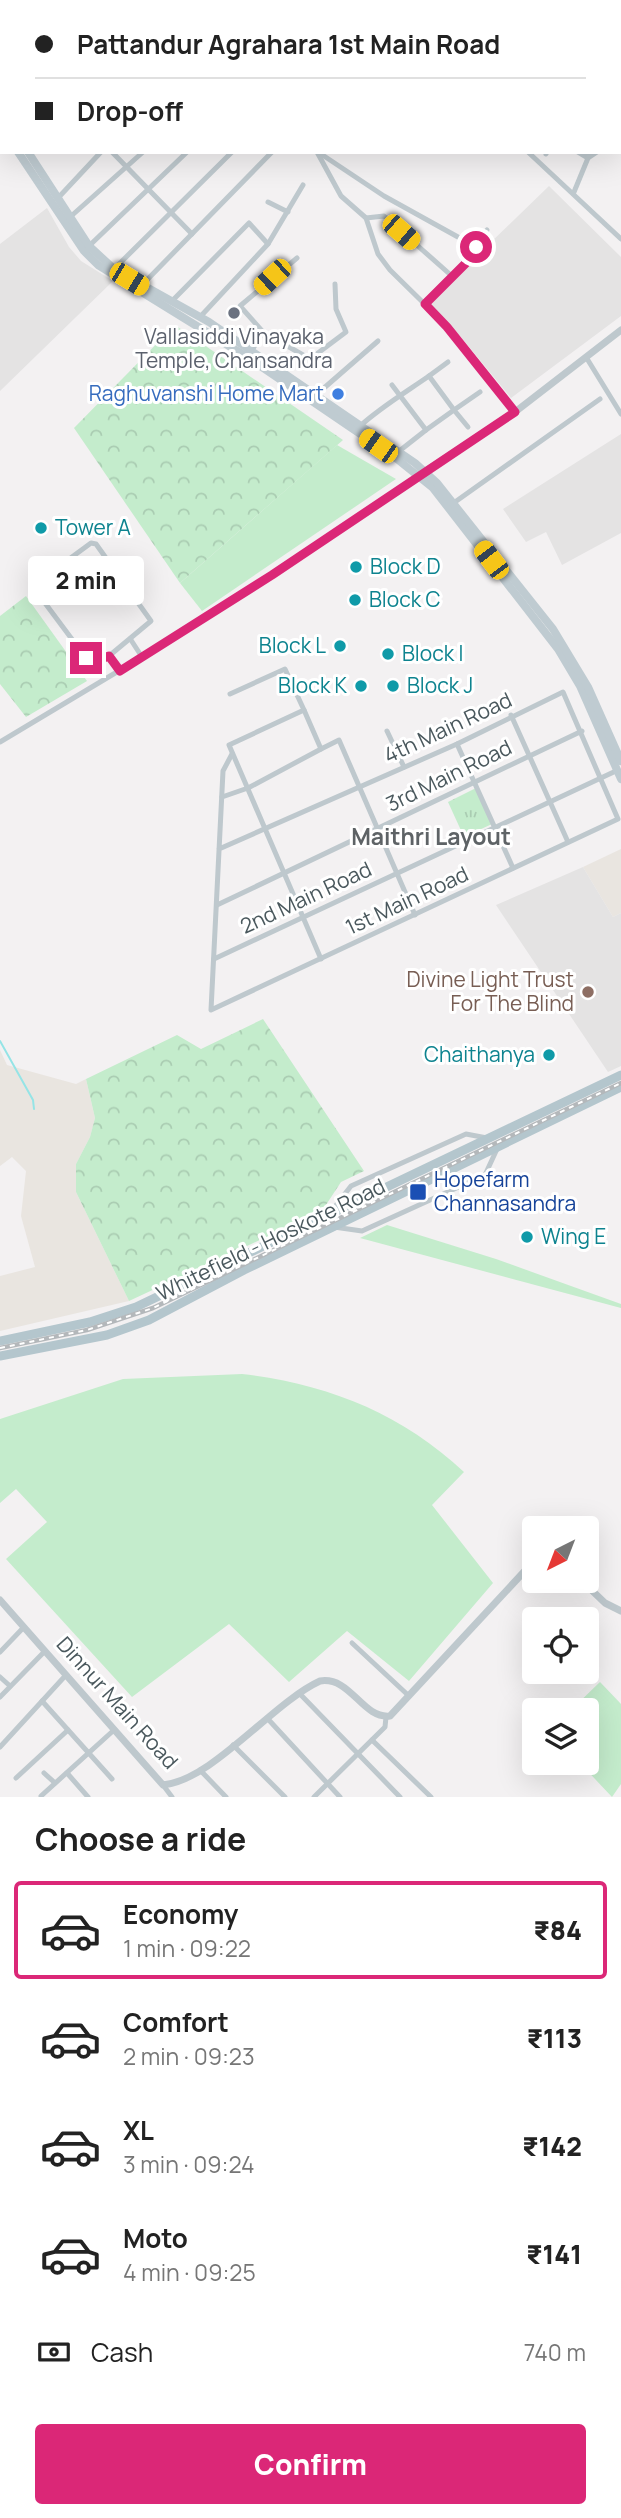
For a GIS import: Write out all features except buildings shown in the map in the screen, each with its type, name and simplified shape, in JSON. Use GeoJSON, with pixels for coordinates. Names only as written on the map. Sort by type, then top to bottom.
{"type":"FeatureCollection","features":[{"type":"Feature","properties":{"kind":"main road"},"geometry":{"type":"LineString","coordinates":[[19,154],[67,219],[112,271]]}},
{"type":"Feature","properties":{"kind":"main road"},"geometry":{"type":"LineString","coordinates":[[29,154],[58,198],[84,251],[139,288],[316,395],[398,452],[421,474],[449,505],[548,633],[589,697]]}},
{"type":"Feature","properties":{"kind":"main road"},"geometry":{"type":"LineString","coordinates":[[139,288],[172,301],[200,317],[421,474],[455,502],[553,629],[589,697],[620,770]]}},
{"type":"Feature","properties":{"kind":"main road","name":"Whitefield - Hoskote Road"},"geometry":{"type":"LineString","coordinates":[[0,1341],[118,1314],[621,1075]]}},
{"type":"Feature","properties":{"kind":"main road","name":"Whitefield - Hoskote Road"},"geometry":{"type":"LineString","coordinates":[[0,1356],[122,1331],[186,1303],[334,1227],[621,1087]]}},
{"type":"Feature","properties":{"kind":"main road"},"geometry":{"type":"LineString","coordinates":[[118,1314],[122,1331]]}},
{"type":"Feature","properties":{"kind":"street"},"geometry":{"type":"LineString","coordinates":[[58,198],[99,154]]}},
{"type":"Feature","properties":{"kind":"street"},"geometry":{"type":"LineString","coordinates":[[114,154],[192,234]]}},
{"type":"Feature","properties":{"kind":"street"},"geometry":{"type":"LineString","coordinates":[[67,219],[141,154]]}},
{"type":"Feature","properties":{"kind":"street"},"geometry":{"type":"LineString","coordinates":[[89,246],[185,154]]}},
{"type":"Feature","properties":{"kind":"street"},"geometry":{"type":"LineString","coordinates":[[112,271],[230,154]]}},
{"type":"Feature","properties":{"kind":"street"},"geometry":{"type":"LineString","coordinates":[[139,288],[270,154]]}},
{"type":"Feature","properties":{"kind":"street"},"geometry":{"type":"LineString","coordinates":[[318,154],[341,196],[366,218],[378,254],[390,271],[447,327],[515,412]]}},
{"type":"Feature","properties":{"kind":"street"},"geometry":{"type":"LineString","coordinates":[[320,154],[384,196],[474,246],[477,252],[425,304]]}},
{"type":"Feature","properties":{"kind":"street"},"geometry":{"type":"LineString","coordinates":[[530,154],[574,192],[621,239]]}},
{"type":"Feature","properties":{"kind":"street"},"geometry":{"type":"LineString","coordinates":[[574,192],[588,155]]}},
{"type":"Feature","properties":{"kind":"street"},"geometry":{"type":"LineString","coordinates":[[200,317],[268,244],[303,185]]}},
{"type":"Feature","properties":{"kind":"street"},"geometry":{"type":"LineString","coordinates":[[268,202],[288,212]]}},
{"type":"Feature","properties":{"kind":"street"},"geometry":{"type":"LineString","coordinates":[[366,218],[384,216],[453,277]]}},
{"type":"Feature","properties":{"kind":"street"},"geometry":{"type":"LineString","coordinates":[[172,301],[249,223],[268,244]]}},
{"type":"Feature","properties":{"kind":"street"},"geometry":{"type":"LineString","coordinates":[[474,246],[487,230]]}},
{"type":"Feature","properties":{"kind":"street"},"geometry":{"type":"LineString","coordinates":[[297,258],[240,306],[263,332],[310,359],[346,332],[336,309],[335,284]]}},
{"type":"Feature","properties":{"kind":"street"},"geometry":{"type":"LineString","coordinates":[[0,742],[120,671],[272,575],[515,412],[621,330]]}},
{"type":"Feature","properties":{"kind":"street"},"geometry":{"type":"LineString","coordinates":[[249,354],[263,332]]}},
{"type":"Feature","properties":{"kind":"street"},"geometry":{"type":"LineString","coordinates":[[316,395],[378,341]]}},
{"type":"Feature","properties":{"kind":"street"},"geometry":{"type":"LineString","coordinates":[[586,357],[620,410]]}},
{"type":"Feature","properties":{"kind":"street"},"geometry":{"type":"LineString","coordinates":[[360,426],[448,362]]}},
{"type":"Feature","properties":{"kind":"street"},"geometry":{"type":"LineString","coordinates":[[429,376],[468,427]]}},
{"type":"Feature","properties":{"kind":"street"},"geometry":{"type":"LineString","coordinates":[[392,385],[426,430]]}},
{"type":"Feature","properties":{"kind":"street"},"geometry":{"type":"LineString","coordinates":[[398,452],[480,392]]}},
{"type":"Feature","properties":{"kind":"street"},"geometry":{"type":"LineString","coordinates":[[455,502],[600,399]]}},
{"type":"Feature","properties":{"kind":"street"},"geometry":{"type":"LineString","coordinates":[[91,543],[96,544],[150,617],[150,624],[109,656],[95,661],[86,658],[36,591],[38,582],[91,543]]}},
{"type":"Feature","properties":{"kind":"street"},"geometry":{"type":"LineString","coordinates":[[131,640],[142,657]]}},
{"type":"Feature","properties":{"kind":"street"},"geometry":{"type":"LineString","coordinates":[[109,656],[120,671]]}},
{"type":"Feature","properties":{"kind":"street"},"geometry":{"type":"LineString","coordinates":[[230,694],[285,669],[321,749]]}},
{"type":"Feature","properties":{"kind":"street","name":"4th Main Road"},"geometry":{"type":"LineString","coordinates":[[219,849],[457,744],[511,715],[563,692],[604,776],[618,819]]}},
{"type":"Feature","properties":{"kind":"street"},"geometry":{"type":"LineString","coordinates":[[304,710],[229,745],[321,959]]}},
{"type":"Feature","properties":{"kind":"street"},"geometry":{"type":"LineString","coordinates":[[511,715],[568,842]]}},
{"type":"Feature","properties":{"kind":"street"},"geometry":{"type":"LineString","coordinates":[[387,731],[404,767]]}},
{"type":"Feature","properties":{"kind":"street","name":"3rd Main Road"},"geometry":{"type":"LineString","coordinates":[[217,905],[582,731]]}},
{"type":"Feature","properties":{"kind":"street"},"geometry":{"type":"LineString","coordinates":[[222,797],[248,788],[339,740],[415,915]]}},
{"type":"Feature","properties":{"kind":"street"},"geometry":{"type":"LineString","coordinates":[[457,744],[513,868]]}},
{"type":"Feature","properties":{"kind":"street"},"geometry":{"type":"LineString","coordinates":[[214,959],[223,771],[232,754]]}},
{"type":"Feature","properties":{"kind":"street","name":"2nd Main Road"},"geometry":{"type":"LineString","coordinates":[[214,959],[620,770]]}},
{"type":"Feature","properties":{"kind":"street","name":"1st Main Road"},"geometry":{"type":"LineString","coordinates":[[214,959],[211,1010],[618,819]]}},
{"type":"Feature","properties":{"kind":"street"},"geometry":{"type":"LineString","coordinates":[[328,1216],[351,1186],[466,1134],[489,1139]]}},
{"type":"Feature","properties":{"kind":"street"},"geometry":{"type":"LineString","coordinates":[[334,1227],[362,1231],[485,1175],[497,1149]]}},
{"type":"Feature","properties":{"kind":"street"},"geometry":{"type":"LineString","coordinates":[[314,1797],[387,1724],[386,1717],[409,1696],[522,1574]]}},
{"type":"Feature","properties":{"kind":"street"},"geometry":{"type":"LineString","coordinates":[[595,1593],[605,1603],[621,1611]]}},
{"type":"Feature","properties":{"kind":"street","name":"Dinnur Main Road"},"geometry":{"type":"LineString","coordinates":[[1,1604],[163,1785],[177,1784],[200,1770],[320,1681],[335,1681],[377,1714],[386,1717]]}},
{"type":"Feature","properties":{"kind":"street"},"geometry":{"type":"LineString","coordinates":[[0,1653],[24,1627]]}},
{"type":"Feature","properties":{"kind":"street"},"geometry":{"type":"LineString","coordinates":[[352,1643],[409,1696]]}},
{"type":"Feature","properties":{"kind":"street"},"geometry":{"type":"LineString","coordinates":[[0,1697],[45,1651]]}},
{"type":"Feature","properties":{"kind":"street"},"geometry":{"type":"LineString","coordinates":[[0,1748],[66,1675]]}},
{"type":"Feature","properties":{"kind":"street"},"geometry":{"type":"LineString","coordinates":[[0,1677],[10,1686]]}},
{"type":"Feature","properties":{"kind":"street"},"geometry":{"type":"LineString","coordinates":[[300,1694],[400,1797]]}},
{"type":"Feature","properties":{"kind":"street"},"geometry":{"type":"LineString","coordinates":[[42,1702],[112,1779]]}},
{"type":"Feature","properties":{"kind":"street"},"geometry":{"type":"LineString","coordinates":[[267,1718],[340,1797]]}},
{"type":"Feature","properties":{"kind":"street"},"geometry":{"type":"LineString","coordinates":[[16,1778],[68,1730]]}},
{"type":"Feature","properties":{"kind":"street"},"geometry":{"type":"LineString","coordinates":[[41,1796],[114,1730]]}},
{"type":"Feature","properties":{"kind":"street"},"geometry":{"type":"LineString","coordinates":[[372,1740],[431,1797]]}},
{"type":"Feature","properties":{"kind":"street"},"geometry":{"type":"LineString","coordinates":[[233,1745],[285,1797]]}},
{"type":"Feature","properties":{"kind":"street"},"geometry":{"type":"LineString","coordinates":[[200,1770],[226,1797]]}},
{"type":"Feature","properties":{"kind":"street"},"geometry":{"type":"LineString","coordinates":[[44,1773],[55,1783]]}},
{"type":"Feature","properties":{"kind":"street"},"geometry":{"type":"LineString","coordinates":[[67,1773],[88,1797]]}},
{"type":"Feature","properties":{"kind":"street"},"geometry":{"type":"LineString","coordinates":[[163,1785],[172,1797]]}},
{"type":"Feature","properties":{"kind":"shaded area"},"geometry":{"type":"Polygon","coordinates":[[[549,186],[621,257],[621,316],[511,398],[461,337],[428,303],[549,186]]]}},
{"type":"Feature","properties":{"kind":"shaded area"},"geometry":{"type":"Polygon","coordinates":[[[47,208],[69,247],[81,261],[113,281],[0,391],[0,244],[47,208]]]}},
{"type":"Feature","properties":{"kind":"shaded area"},"geometry":{"type":"Polygon","coordinates":[[[621,434],[621,533],[562,565],[546,532],[526,542],[503,509],[621,434]]]}},
{"type":"Feature","properties":{"kind":"shaded area"},"geometry":{"type":"Polygon","coordinates":[[[621,849],[621,913],[613,917],[583,867],[621,849]]]}},
{"type":"Feature","properties":{"kind":"shaded area","name":"Divine Light Trust For The Blind"},"geometry":{"type":"Polygon","coordinates":[[[583,867],[613,917],[621,913],[621,1066],[608,1072],[496,905],[583,867]]]}},
{"type":"Feature","properties":{"kind":"shaded area"},"geometry":{"type":"Polygon","coordinates":[[[0,1050],[7,1065],[76,1084],[86,1079],[95,1118],[90,1137],[76,1164],[76,1192],[129,1301],[0,1331],[0,1276],[35,1267],[21,1216],[26,1171],[12,1157],[0,1166],[0,1050]]]}},
{"type":"Feature","properties":{"kind":"green space"},"geometry":{"type":"Polygon","coordinates":[[[175,325],[343,440],[180,583],[74,428],[175,325]]]}},
{"type":"Feature","properties":{"kind":"green space"},"geometry":{"type":"Polygon","coordinates":[[[337,445],[396,479],[202,611],[180,583],[337,445]]]}},
{"type":"Feature","properties":{"kind":"green space"},"geometry":{"type":"Polygon","coordinates":[[[26,596],[87,681],[26,717],[0,684],[0,616],[26,596]]]}},
{"type":"Feature","properties":{"kind":"green space"},"geometry":{"type":"Polygon","coordinates":[[[476,788],[492,824],[464,837],[448,802],[476,788]]]}},
{"type":"Feature","properties":{"kind":"green space"},"geometry":{"type":"Polygon","coordinates":[[[263,1019],[364,1171],[341,1182],[322,1211],[129,1301],[76,1192],[76,1164],[90,1137],[95,1118],[86,1079],[177,1035],[201,1049],[263,1019]]]}},
{"type":"Feature","properties":{"kind":"green space"},"geometry":{"type":"Polygon","coordinates":[[[387,1225],[496,1259],[621,1304],[621,1308],[360,1238],[387,1225]]]}},
{"type":"Feature","properties":{"kind":"green space"},"geometry":{"type":"Polygon","coordinates":[[[242,1374],[304,1385],[361,1405],[415,1433],[464,1472],[432,1505],[493,1583],[409,1681],[347,1631],[289,1682],[229,1624],[132,1697],[6,1559],[47,1522],[16,1489],[0,1503],[0,1419],[123,1379],[242,1374]]]}},
{"type":"Feature","properties":{"kind":"green space"},"geometry":{"type":"Polygon","coordinates":[[[599,1683],[621,1704],[621,1784],[612,1797],[591,1775],[599,1775],[599,1698],[583,1698],[599,1683]]]}},
{"type":"Feature","properties":{"kind":"waterway"},"geometry":{"type":"LineString","coordinates":[[0,1041],[33,1100],[34,1109]]}},
{"type":"Feature","properties":{"kind":"railway"},"geometry":{"type":"LineString","coordinates":[[0,1348],[87,1330],[153,1308],[621,1083]]}},
{"type":"Feature","properties":{"kind":"place","name":"Vallasiddi Vinayaka Temple, Chansandra"},"geometry":{"type":"Point","coordinates":[234,313]}},
{"type":"Feature","properties":{"kind":"place","name":"Raghuvanshi Home Mart"},"geometry":{"type":"Point","coordinates":[338,394]}},
{"type":"Feature","properties":{"kind":"place","name":"Tower A"},"geometry":{"type":"Point","coordinates":[41,528]}},
{"type":"Feature","properties":{"kind":"place","name":"Block D"},"geometry":{"type":"Point","coordinates":[356,567]}},
{"type":"Feature","properties":{"kind":"place","name":"Block C"},"geometry":{"type":"Point","coordinates":[355,600]}},
{"type":"Feature","properties":{"kind":"place","name":"Block L"},"geometry":{"type":"Point","coordinates":[340,646]}},
{"type":"Feature","properties":{"kind":"place","name":"Block I"},"geometry":{"type":"Point","coordinates":[388,654]}},
{"type":"Feature","properties":{"kind":"place","name":"Block K"},"geometry":{"type":"Point","coordinates":[361,686]}},
{"type":"Feature","properties":{"kind":"place","name":"Block J"},"geometry":{"type":"Point","coordinates":[393,686]}},
{"type":"Feature","properties":{"kind":"place","name":"Divine Light Trust For The Blind"},"geometry":{"type":"Point","coordinates":[588,992]}},
{"type":"Feature","properties":{"kind":"place","name":"Chaithanya"},"geometry":{"type":"Point","coordinates":[549,1055]}},
{"type":"Feature","properties":{"kind":"place","name":"Hopefarm Channasandra"},"geometry":{"type":"Point","coordinates":[418,1192]}},
{"type":"Feature","properties":{"kind":"place","name":"Wing E"},"geometry":{"type":"Point","coordinates":[527,1237]}},
{"type":"Feature","properties":{"kind":"district","name":"Maithri Layout"},"geometry":{"type":"Point","coordinates":[431,837]}},
{"type":"Feature","properties":{"kind":"route"},"geometry":{"type":"LineString","coordinates":[[86,658],[98,661],[109,656],[120,671],[272,575],[515,412],[447,327],[425,304],[477,252],[476,247]]}}]}
